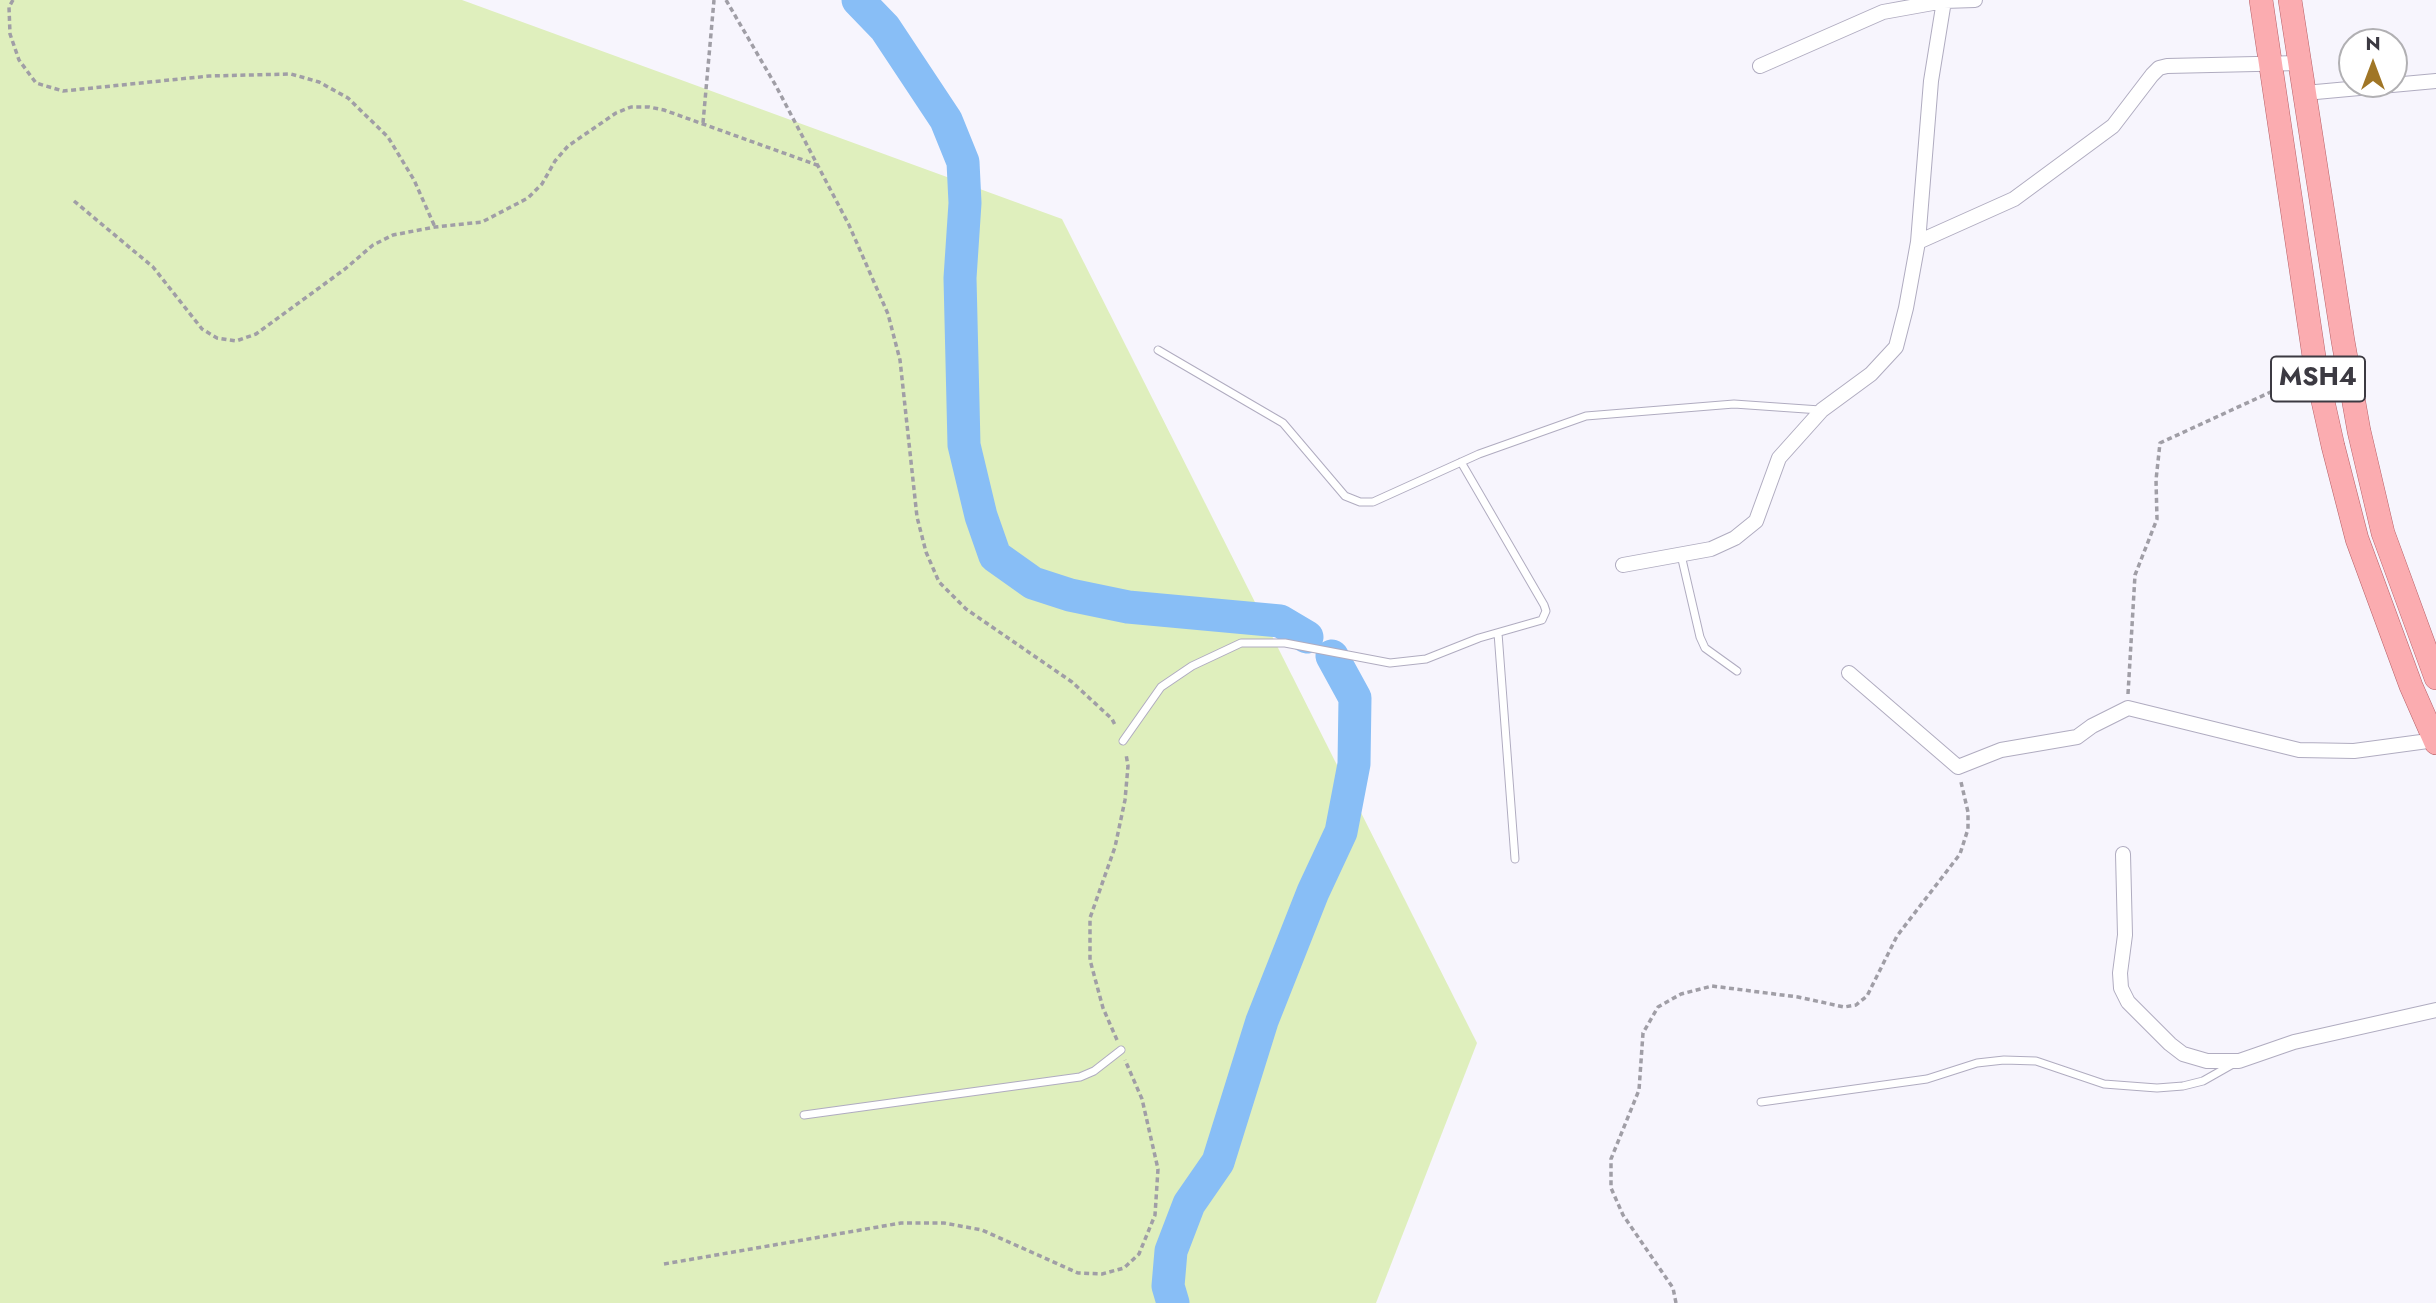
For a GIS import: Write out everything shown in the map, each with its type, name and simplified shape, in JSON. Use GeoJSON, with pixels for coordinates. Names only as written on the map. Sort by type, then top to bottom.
{"type":"FeatureCollection","features":[{"type":"Feature","properties":{"kind":"main road","name":"MSH4"},"geometry":{"type":"LineString","coordinates":[[2261,0],[2316,370],[2357,539],[2411,686],[2435,741]]}},
{"type":"Feature","properties":{"kind":"main road","name":"MSH4"},"geometry":{"type":"LineString","coordinates":[[2290,0],[2359,431],[2384,533],[2435,672]]}},
{"type":"Feature","properties":{"kind":"street"},"geometry":{"type":"LineString","coordinates":[[1760,66],[1883,12],[1944,1],[1975,0]]}},
{"type":"Feature","properties":{"kind":"street"},"geometry":{"type":"LineString","coordinates":[[1623,565],[1711,549],[1735,538],[1756,521],[1779,458],[1822,410],[1871,374],[1896,347],[1918,242],[1931,82],[1944,1]]}},
{"type":"Feature","properties":{"kind":"street"},"geometry":{"type":"LineString","coordinates":[[1918,242],[2014,199],[2113,126],[2159,68],[2300,63]]}},
{"type":"Feature","properties":{"kind":"street"},"geometry":{"type":"LineString","coordinates":[[2305,93],[2436,81]]}},
{"type":"Feature","properties":{"kind":"street"},"geometry":{"type":"LineString","coordinates":[[2411,686],[2435,672]]}},
{"type":"Feature","properties":{"kind":"street"},"geometry":{"type":"LineString","coordinates":[[1849,673],[1958,767],[2001,750],[2077,737],[2127,708],[2299,750],[2354,751],[2435,741]]}},
{"type":"Feature","properties":{"kind":"street"},"geometry":{"type":"LineString","coordinates":[[2123,854],[2125,935],[2120,973],[2121,988],[2128,1002],[2183,1054],[2207,1061],[2239,1061],[2294,1042],[2436,1010]]}},
{"type":"Feature","properties":{"kind":"lane"},"geometry":{"type":"LineString","coordinates":[[1158,350],[1283,423],[1345,496],[1360,502],[1373,502],[1461,462],[1586,416],[1734,404],[1822,410]]}},
{"type":"Feature","properties":{"kind":"lane"},"geometry":{"type":"LineString","coordinates":[[1124,741],[1161,687],[1192,666],[1241,643],[1286,643],[1390,663],[1426,659],[1542,620],[1546,611],[1461,462]]}},
{"type":"Feature","properties":{"kind":"lane"},"geometry":{"type":"LineString","coordinates":[[1681,555],[1704,648],[1737,671]]}},
{"type":"Feature","properties":{"kind":"lane"},"geometry":{"type":"LineString","coordinates":[[1498,633],[1515,859]]}},
{"type":"Feature","properties":{"kind":"lane"},"geometry":{"type":"LineString","coordinates":[[804,1115],[1080,1077],[1094,1071],[1121,1050]]}},
{"type":"Feature","properties":{"kind":"lane"},"geometry":{"type":"LineString","coordinates":[[1761,1102],[1927,1079],[1990,1061],[2036,1061],[2104,1084],[2157,1088],[2203,1081],[2239,1061]]}},
{"type":"Feature","properties":{"kind":"path"},"geometry":{"type":"LineString","coordinates":[[13,0],[9,7],[9,34],[19,60],[36,83],[62,91],[209,76],[291,74],[319,82],[348,98],[388,137],[414,180],[435,227]]}},
{"type":"Feature","properties":{"kind":"path"},"geometry":{"type":"LineString","coordinates":[[703,125],[713,0]]}},
{"type":"Feature","properties":{"kind":"path"},"geometry":{"type":"LineString","coordinates":[[664,1264],[901,1223],[944,1223],[982,1230],[1078,1273],[1102,1274],[1124,1268],[1139,1254],[1156,1214],[1158,1169],[1142,1099],[1103,1008],[1090,960],[1090,918],[1115,847],[1125,800],[1128,766],[1124,741],[1112,719],[1072,682],[966,609],[939,582],[926,552],[917,517],[900,360],[888,314],[849,225],[776,86],[726,0]]}},
{"type":"Feature","properties":{"kind":"path"},"geometry":{"type":"LineString","coordinates":[[74,201],[153,267],[202,329],[216,338],[236,341],[256,334],[373,245],[393,235],[482,222],[528,198],[542,184],[555,161],[568,146],[616,113],[631,107],[649,107],[817,165]]}},
{"type":"Feature","properties":{"kind":"path"},"geometry":{"type":"LineString","coordinates":[[2127,708],[2135,575],[2157,519],[2156,480],[2160,443],[2316,370]]}},
{"type":"Feature","properties":{"kind":"path"},"geometry":{"type":"LineString","coordinates":[[1675,1303],[1674,1288],[1623,1214],[1611,1188],[1611,1159],[1639,1090],[1643,1033],[1658,1007],[1681,994],[1712,986],[1798,997],[1844,1007],[1856,1005],[1867,996],[1897,936],[1961,854],[1968,829],[1968,812],[1958,767]]}},
{"type":"Feature","properties":{"kind":"green space"},"geometry":{"type":"Polygon","coordinates":[[[0,0],[462,0],[1062,219],[1477,1043],[1376,1303],[0,1303],[0,0]]]}},
{"type":"Feature","properties":{"kind":"waterway"},"geometry":{"type":"LineString","coordinates":[[858,0],[885,28],[946,120],[963,162],[965,203],[960,278],[964,445],[981,516],[995,556],[1033,583],[1070,595],[1128,607],[1280,621],[1307,637]]}},
{"type":"Feature","properties":{"kind":"waterway"},"geometry":{"type":"LineString","coordinates":[[1173,1303],[1168,1286],[1171,1251],[1189,1204],[1218,1162],[1262,1021],[1313,892],[1341,832],[1354,764],[1355,698],[1332,656]]}}]}
